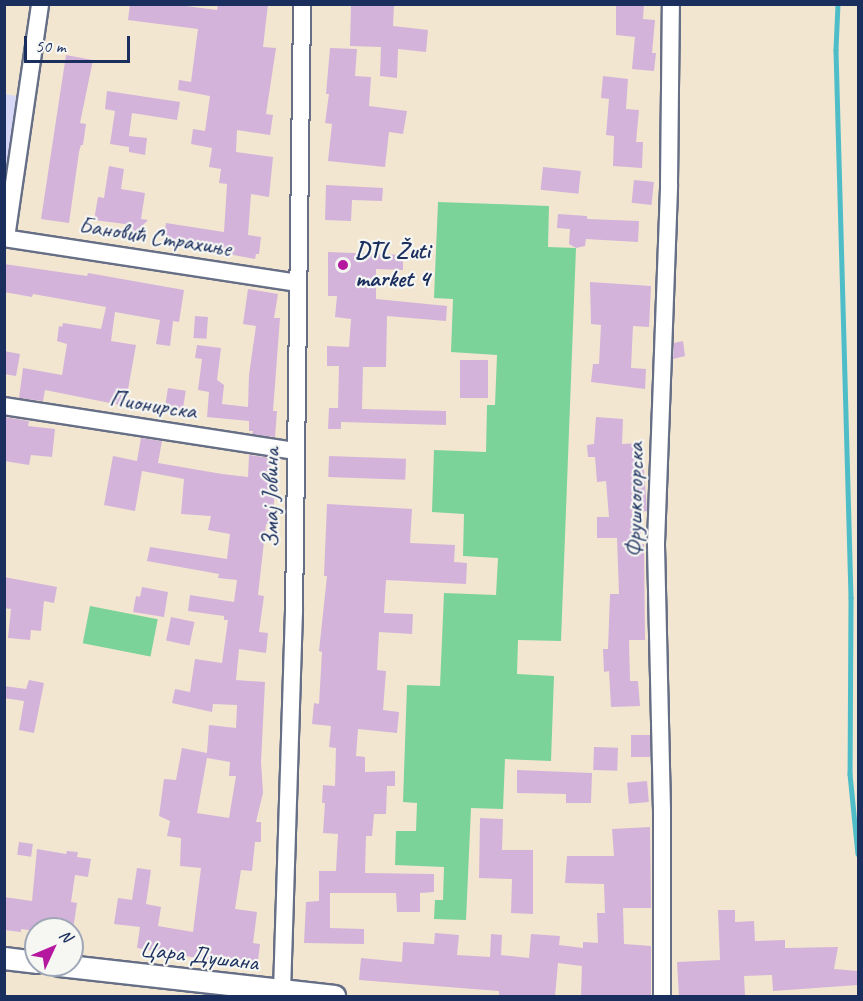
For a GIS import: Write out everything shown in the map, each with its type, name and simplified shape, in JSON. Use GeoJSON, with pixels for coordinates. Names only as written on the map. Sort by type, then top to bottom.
{"type":"FeatureCollection","features":[{"type":"Feature","properties":{"kind":"main road"},"geometry":{"type":"LineString","coordinates":[[4,958],[24,960]]}},
{"type":"Feature","properties":{"kind":"main road","name":"Цара Душана"},"geometry":{"type":"LineString","coordinates":[[84,968],[294,994],[334,996]]}},
{"type":"Feature","properties":{"kind":"street"},"geometry":{"type":"LineString","coordinates":[[5,238],[40,4]]}},
{"type":"Feature","properties":{"kind":"street","name":"Змај Јовина"},"geometry":{"type":"LineString","coordinates":[[294,994],[295,451],[302,4]]}},
{"type":"Feature","properties":{"kind":"street","name":"Фрушкогорска"},"geometry":{"type":"LineString","coordinates":[[662,996],[662,810],[656,543],[669,184],[671,4]]}},
{"type":"Feature","properties":{"kind":"street","name":"Бановић Страхиње"},"geometry":{"type":"LineString","coordinates":[[5,238],[297,283]]}},
{"type":"Feature","properties":{"kind":"street","name":"Пионирска"},"geometry":{"type":"LineString","coordinates":[[4,406],[295,451]]}},
{"type":"Feature","properties":{"kind":"shaded area"},"geometry":{"type":"Polygon","coordinates":[[[5,94],[16,96],[7,171],[4,170],[5,94]]]}},
{"type":"Feature","properties":{"kind":"green space"},"geometry":{"type":"Polygon","coordinates":[[[438,202],[549,206],[548,247],[576,248],[561,641],[518,640],[517,674],[554,676],[551,761],[505,759],[503,809],[471,808],[466,920],[434,919],[435,900],[443,900],[444,867],[395,865],[396,831],[416,831],[417,803],[403,802],[407,685],[440,686],[444,593],[496,595],[498,558],[463,556],[464,514],[432,512],[434,450],[486,452],[487,405],[495,405],[497,355],[451,352],[453,299],[434,298],[438,202]]]}},
{"type":"Feature","properties":{"kind":"green space"},"geometry":{"type":"Polygon","coordinates":[[[90,606],[158,619],[150,656],[83,643],[90,606]]]}},
{"type":"Feature","properties":{"kind":"building"},"geometry":{"type":"Polygon","coordinates":[[[130,4],[170,4],[217,10],[218,4],[268,4],[263,47],[276,48],[266,114],[273,115],[270,135],[237,130],[236,152],[273,157],[269,197],[251,194],[248,235],[261,237],[259,254],[256,254],[255,259],[163,242],[166,223],[224,232],[227,184],[219,183],[221,169],[209,167],[212,148],[191,144],[193,129],[205,131],[210,96],[178,90],[179,80],[191,82],[198,29],[128,20],[130,4]]]}},
{"type":"Feature","properties":{"kind":"building"},"geometry":{"type":"Polygon","coordinates":[[[351,4],[394,4],[393,26],[428,30],[426,52],[398,49],[397,78],[380,76],[381,47],[350,46],[351,4]]]}},
{"type":"Feature","properties":{"kind":"building"},"geometry":{"type":"Polygon","coordinates":[[[616,4],[644,4],[643,19],[655,20],[652,53],[656,53],[654,71],[632,69],[635,37],[616,35],[616,4]]]}},
{"type":"Feature","properties":{"kind":"building"},"geometry":{"type":"Polygon","coordinates":[[[330,48],[357,49],[355,76],[371,77],[369,106],[407,111],[403,134],[389,132],[385,167],[328,161],[332,124],[325,123],[329,94],[326,94],[330,48]]]}},
{"type":"Feature","properties":{"kind":"building"},"geometry":{"type":"Polygon","coordinates":[[[66,55],[93,60],[80,123],[86,124],[83,145],[79,152],[69,223],[41,219],[66,55]]]}},
{"type":"Feature","properties":{"kind":"building"},"geometry":{"type":"Polygon","coordinates":[[[603,76],[628,79],[626,109],[639,110],[636,142],[643,142],[642,168],[613,166],[614,136],[606,135],[609,99],[601,98],[603,76]]]}},
{"type":"Feature","properties":{"kind":"building"},"geometry":{"type":"Polygon","coordinates":[[[107,91],[180,102],[177,120],[132,113],[129,136],[147,138],[145,155],[129,152],[129,147],[110,144],[115,111],[105,109],[107,91]]]}},
{"type":"Feature","properties":{"kind":"building"},"geometry":{"type":"Polygon","coordinates":[[[109,166],[124,169],[121,189],[145,193],[141,219],[148,220],[136,232],[128,231],[125,224],[94,220],[98,197],[104,198],[109,166]]]}},
{"type":"Feature","properties":{"kind":"building"},"geometry":{"type":"Polygon","coordinates":[[[543,167],[581,171],[578,194],[541,190],[543,167]]]}},
{"type":"Feature","properties":{"kind":"building"},"geometry":{"type":"Polygon","coordinates":[[[634,180],[654,182],[651,205],[632,203],[634,180]]]}},
{"type":"Feature","properties":{"kind":"building"},"geometry":{"type":"Polygon","coordinates":[[[326,185],[383,188],[382,201],[352,200],[351,221],[325,220],[326,185]]]}},
{"type":"Feature","properties":{"kind":"building"},"geometry":{"type":"Polygon","coordinates":[[[558,214],[587,216],[587,219],[639,221],[638,242],[586,239],[585,246],[576,248],[569,244],[570,229],[557,228],[558,214]]]}},
{"type":"Feature","properties":{"kind":"building"},"geometry":{"type":"Polygon","coordinates":[[[328,252],[403,255],[403,270],[376,269],[376,299],[447,306],[446,321],[387,316],[386,367],[363,367],[362,409],[446,411],[446,425],[341,422],[341,429],[328,429],[329,408],[338,408],[339,366],[327,366],[327,346],[349,347],[351,319],[335,317],[337,296],[328,296],[328,252]]]}},
{"type":"Feature","properties":{"kind":"building"},"geometry":{"type":"Polygon","coordinates":[[[4,264],[87,276],[88,273],[184,290],[179,322],[173,321],[170,346],[156,344],[160,320],[115,312],[111,341],[136,345],[125,406],[45,390],[43,401],[19,398],[23,368],[62,375],[67,344],[57,341],[59,326],[62,327],[63,323],[101,329],[106,307],[33,294],[32,297],[4,292],[4,264]]]}},
{"type":"Feature","properties":{"kind":"building"},"geometry":{"type":"Polygon","coordinates":[[[590,282],[651,286],[649,327],[633,326],[631,368],[646,369],[645,389],[591,382],[593,364],[599,364],[601,325],[591,324],[590,282]]]}},
{"type":"Feature","properties":{"kind":"building"},"geometry":{"type":"Polygon","coordinates":[[[248,289],[278,294],[274,318],[280,318],[273,411],[277,411],[275,437],[252,434],[253,431],[249,431],[249,421],[207,417],[209,392],[198,390],[202,359],[195,358],[197,345],[221,348],[217,380],[224,385],[222,404],[248,407],[249,375],[256,326],[243,324],[248,289]]]}},
{"type":"Feature","properties":{"kind":"building"},"geometry":{"type":"Polygon","coordinates":[[[195,316],[208,317],[206,339],[193,338],[195,316]]]}},
{"type":"Feature","properties":{"kind":"building"},"geometry":{"type":"Polygon","coordinates":[[[683,341],[685,356],[673,359],[674,343],[683,341]]]}},
{"type":"Feature","properties":{"kind":"building"},"geometry":{"type":"Polygon","coordinates":[[[4,351],[20,354],[16,376],[4,374],[4,351]]]}},
{"type":"Feature","properties":{"kind":"building"},"geometry":{"type":"Polygon","coordinates":[[[460,360],[488,360],[488,398],[460,398],[460,360]]]}},
{"type":"Feature","properties":{"kind":"building"},"geometry":{"type":"Polygon","coordinates":[[[168,388],[186,391],[182,412],[165,409],[168,388]]]}},
{"type":"Feature","properties":{"kind":"building"},"geometry":{"type":"Polygon","coordinates":[[[4,417],[29,421],[28,426],[55,429],[52,457],[31,455],[29,465],[4,461],[4,417]]]}},
{"type":"Feature","properties":{"kind":"building"},"geometry":{"type":"Polygon","coordinates":[[[596,417],[623,419],[622,444],[642,443],[647,511],[641,512],[641,544],[644,544],[645,640],[629,640],[630,681],[638,681],[640,706],[611,707],[609,671],[604,672],[603,649],[608,649],[610,594],[619,594],[617,538],[597,538],[597,517],[609,517],[606,481],[597,482],[595,457],[588,457],[587,445],[594,444],[596,417]]]}},
{"type":"Feature","properties":{"kind":"building"},"geometry":{"type":"Polygon","coordinates":[[[141,438],[162,441],[158,463],[222,474],[248,477],[249,455],[272,458],[271,480],[276,481],[272,524],[266,524],[258,595],[264,596],[259,632],[268,633],[266,653],[239,649],[236,680],[265,682],[261,762],[263,793],[256,822],[261,822],[261,842],[255,842],[252,871],[241,870],[235,909],[257,912],[253,943],[260,944],[258,961],[252,967],[137,948],[140,927],[114,924],[118,898],[132,900],[137,868],[151,870],[146,904],[161,907],[158,926],[193,932],[201,868],[180,866],[181,838],[167,836],[170,821],[159,816],[164,779],[176,780],[182,748],[207,753],[209,725],[236,728],[237,705],[213,704],[212,712],[172,703],[175,689],[190,692],[195,659],[222,663],[228,620],[224,620],[224,616],[188,611],[190,595],[234,602],[237,580],[218,578],[219,574],[147,561],[150,547],[227,559],[230,534],[208,530],[211,516],[181,514],[184,479],[142,471],[135,511],[104,505],[113,456],[137,461],[141,438]],[[207,758],[197,813],[229,818],[236,776],[229,776],[230,762],[207,758]]]}},
{"type":"Feature","properties":{"kind":"building"},"geometry":{"type":"Polygon","coordinates":[[[329,456],[406,459],[405,480],[328,477],[329,456]]]}},
{"type":"Feature","properties":{"kind":"building"},"geometry":{"type":"Polygon","coordinates":[[[327,504],[412,509],[410,543],[455,545],[454,562],[467,563],[466,584],[386,580],[384,613],[413,614],[412,634],[379,632],[377,670],[386,671],[383,710],[399,712],[397,733],[358,729],[356,756],[365,757],[365,772],[395,771],[395,786],[387,786],[386,814],[374,814],[372,836],[366,836],[365,873],[434,874],[434,892],[420,893],[420,912],[397,912],[396,893],[330,893],[330,928],[364,929],[364,944],[304,943],[306,902],[319,901],[319,871],[336,871],[338,834],[323,833],[325,803],[322,803],[323,785],[335,786],[336,748],[329,747],[331,726],[312,724],[314,703],[319,704],[322,652],[319,651],[327,576],[324,576],[327,504]]]}},
{"type":"Feature","properties":{"kind":"building"},"geometry":{"type":"Polygon","coordinates":[[[4,577],[57,587],[54,603],[44,601],[41,631],[31,630],[30,640],[8,638],[11,609],[4,608],[4,577]]]}},
{"type":"Feature","properties":{"kind":"building"},"geometry":{"type":"Polygon","coordinates":[[[142,587],[168,592],[164,617],[133,612],[136,596],[140,597],[142,587]]]}},
{"type":"Feature","properties":{"kind":"building"},"geometry":{"type":"Polygon","coordinates":[[[171,617],[194,622],[189,645],[166,640],[171,617]]]}},
{"type":"Feature","properties":{"kind":"building"},"geometry":{"type":"Polygon","coordinates":[[[29,680],[44,683],[34,733],[19,730],[24,701],[4,698],[4,686],[26,689],[29,680]]]}},
{"type":"Feature","properties":{"kind":"building"},"geometry":{"type":"Polygon","coordinates":[[[631,735],[650,735],[650,757],[631,757],[631,735]]]}},
{"type":"Feature","properties":{"kind":"building"},"geometry":{"type":"Polygon","coordinates":[[[594,747],[618,748],[617,771],[593,770],[594,747]]]}},
{"type":"Feature","properties":{"kind":"building"},"geometry":{"type":"Polygon","coordinates":[[[517,770],[592,773],[591,803],[566,803],[566,794],[517,793],[517,770]]]}},
{"type":"Feature","properties":{"kind":"building"},"geometry":{"type":"Polygon","coordinates":[[[647,781],[649,802],[629,804],[627,783],[647,781]]]}},
{"type":"Feature","properties":{"kind":"building"},"geometry":{"type":"Polygon","coordinates":[[[480,818],[503,819],[502,850],[533,850],[533,914],[511,913],[512,879],[479,878],[480,818]]]}},
{"type":"Feature","properties":{"kind":"building"},"geometry":{"type":"Polygon","coordinates":[[[650,827],[651,908],[623,908],[624,944],[651,946],[651,996],[581,996],[582,966],[558,963],[555,996],[499,996],[499,991],[359,980],[361,958],[402,962],[403,942],[434,944],[435,933],[459,935],[457,955],[490,957],[491,934],[502,935],[501,955],[529,958],[531,934],[560,936],[559,945],[583,948],[583,942],[598,943],[597,913],[605,913],[604,884],[565,883],[567,856],[614,856],[612,829],[650,827]]]}},
{"type":"Feature","properties":{"kind":"building"},"geometry":{"type":"Polygon","coordinates":[[[19,842],[33,844],[31,857],[17,855],[19,842]]]}},
{"type":"Feature","properties":{"kind":"building"},"geometry":{"type":"Polygon","coordinates":[[[37,849],[66,854],[67,851],[78,852],[77,857],[91,859],[88,877],[75,875],[71,902],[77,903],[75,917],[24,917],[24,929],[21,929],[21,932],[4,930],[4,897],[32,901],[37,849]]]}},
{"type":"Feature","properties":{"kind":"building"},"geometry":{"type":"Polygon","coordinates":[[[718,910],[735,910],[735,922],[754,921],[755,941],[785,940],[785,948],[838,947],[834,969],[858,971],[858,985],[773,991],[772,975],[744,976],[745,995],[679,996],[677,962],[720,960],[718,910]]]}},
{"type":"Feature","properties":{"kind":"waterway"},"geometry":{"type":"LineString","coordinates":[[838,4],[836,50],[851,598],[850,774],[858,854]]}},
{"type":"Feature","properties":{"kind":"place","name":"DTL Žuti market 4"},"geometry":{"type":"Point","coordinates":[343,265]}}]}
